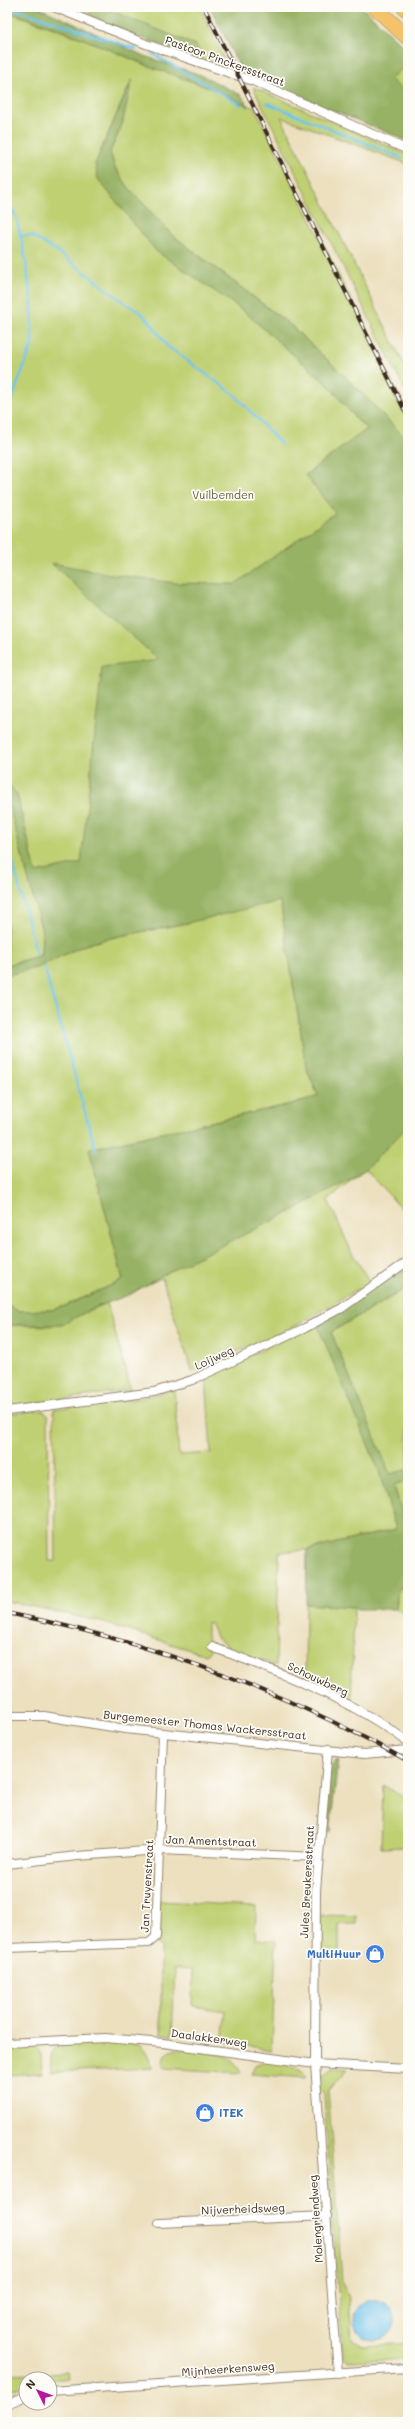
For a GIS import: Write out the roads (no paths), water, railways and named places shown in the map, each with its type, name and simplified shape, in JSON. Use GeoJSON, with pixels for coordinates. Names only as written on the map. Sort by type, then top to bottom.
{"type":"FeatureCollection","features":[{"type":"Feature","properties":{"kind":"highway"},"geometry":{"type":"LineString","coordinates":[[375,7],[408,38]]}},
{"type":"Feature","properties":{"kind":"highway"},"geometry":{"type":"LineString","coordinates":[[404,7],[408,10]]}},
{"type":"Feature","properties":{"kind":"street","name":"Pastoor Pinckersstraat"},"geometry":{"type":"LineString","coordinates":[[54,7],[146,44],[253,81],[408,150]]}},
{"type":"Feature","properties":{"kind":"street","name":"Loijweg"},"geometry":{"type":"LineString","coordinates":[[7,1411],[154,1392],[192,1380],[305,1328],[342,1308],[408,1261]]}},
{"type":"Feature","properties":{"kind":"street","name":"Schouwberg"},"geometry":{"type":"LineString","coordinates":[[212,1647],[271,1668],[340,1701],[379,1722],[408,1742]]}},
{"type":"Feature","properties":{"kind":"street","name":"Burgemeester Thomas Wackersstraat"},"geometry":{"type":"LineString","coordinates":[[7,1716],[44,1716],[164,1733],[328,1749],[364,1754],[404,1750]]}},
{"type":"Feature","properties":{"kind":"street","name":"Jan Truyenstraat"},"geometry":{"type":"LineString","coordinates":[[7,1948],[149,1943],[156,1937],[164,1733]]}},
{"type":"Feature","properties":{"kind":"street","name":"Jules Breukersstraat"},"geometry":{"type":"LineString","coordinates":[[315,2064],[314,1952],[318,1857],[328,1749]]}},
{"type":"Feature","properties":{"kind":"street","name":"Jan Amentstraat"},"geometry":{"type":"LineString","coordinates":[[7,1864],[77,1856],[160,1850],[318,1857]]}},
{"type":"Feature","properties":{"kind":"street","name":"Daalakkerweg"},"geometry":{"type":"LineString","coordinates":[[7,2043],[105,2038],[163,2043],[315,2064],[408,2069]]}},
{"type":"Feature","properties":{"kind":"street","name":"Molengriendweg"},"geometry":{"type":"LineString","coordinates":[[315,2064],[338,2373]]}},
{"type":"Feature","properties":{"kind":"street","name":"Nijverheidsweg"},"geometry":{"type":"LineString","coordinates":[[159,2223],[327,2216]]}},
{"type":"Feature","properties":{"kind":"street","name":"Mijnheerkensweg"},"geometry":{"type":"LineString","coordinates":[[58,2390],[408,2368]]}},
{"type":"Feature","properties":{"kind":"street"},"geometry":{"type":"LineString","coordinates":[[7,2404],[18,2399]]}},
{"type":"Feature","properties":{"kind":"water"},"geometry":{"type":"Polygon","coordinates":[[[378,2300],[385,2303],[391,2309],[394,2320],[393,2328],[385,2337],[378,2340],[370,2340],[363,2337],[355,2328],[354,2316],[357,2309],[366,2301],[378,2300]]]}},
{"type":"Feature","properties":{"kind":"waterway"},"geometry":{"type":"LineString","coordinates":[[7,16],[16,9],[136,49]]}},
{"type":"Feature","properties":{"kind":"waterway"},"geometry":{"type":"LineString","coordinates":[[153,54],[241,105]]}},
{"type":"Feature","properties":{"kind":"waterway"},"geometry":{"type":"LineString","coordinates":[[267,103],[402,158]]}},
{"type":"Feature","properties":{"kind":"waterway"},"geometry":{"type":"LineString","coordinates":[[7,200],[16,217],[25,256],[32,306],[32,345],[7,412]]}},
{"type":"Feature","properties":{"kind":"waterway"},"geometry":{"type":"LineString","coordinates":[[20,236],[32,236],[58,252],[125,303],[140,312],[151,323],[167,346],[235,395],[281,444]]}},
{"type":"Feature","properties":{"kind":"waterway"},"geometry":{"type":"LineString","coordinates":[[7,840],[37,955]]}},
{"type":"Feature","properties":{"kind":"waterway"},"geometry":{"type":"LineString","coordinates":[[44,967],[96,1151]]}},
{"type":"Feature","properties":{"kind":"railway"},"geometry":{"type":"LineString","coordinates":[[204,7],[408,417]]}},
{"type":"Feature","properties":{"kind":"railway"},"geometry":{"type":"LineString","coordinates":[[7,1613],[60,1624],[112,1638],[163,1653],[214,1671],[263,1690],[312,1712],[360,1735],[408,1761]]}},
{"type":"Feature","properties":{"kind":"place","name":"MultiHuur"},"geometry":{"type":"Point","coordinates":[375,1954]}},
{"type":"Feature","properties":{"kind":"place","name":"iTEK"},"geometry":{"type":"Point","coordinates":[205,2113]}},
{"type":"Feature","properties":{"kind":"park label","name":"Vuilbemden"},"geometry":{"type":"Point","coordinates":[223,495]}}]}
